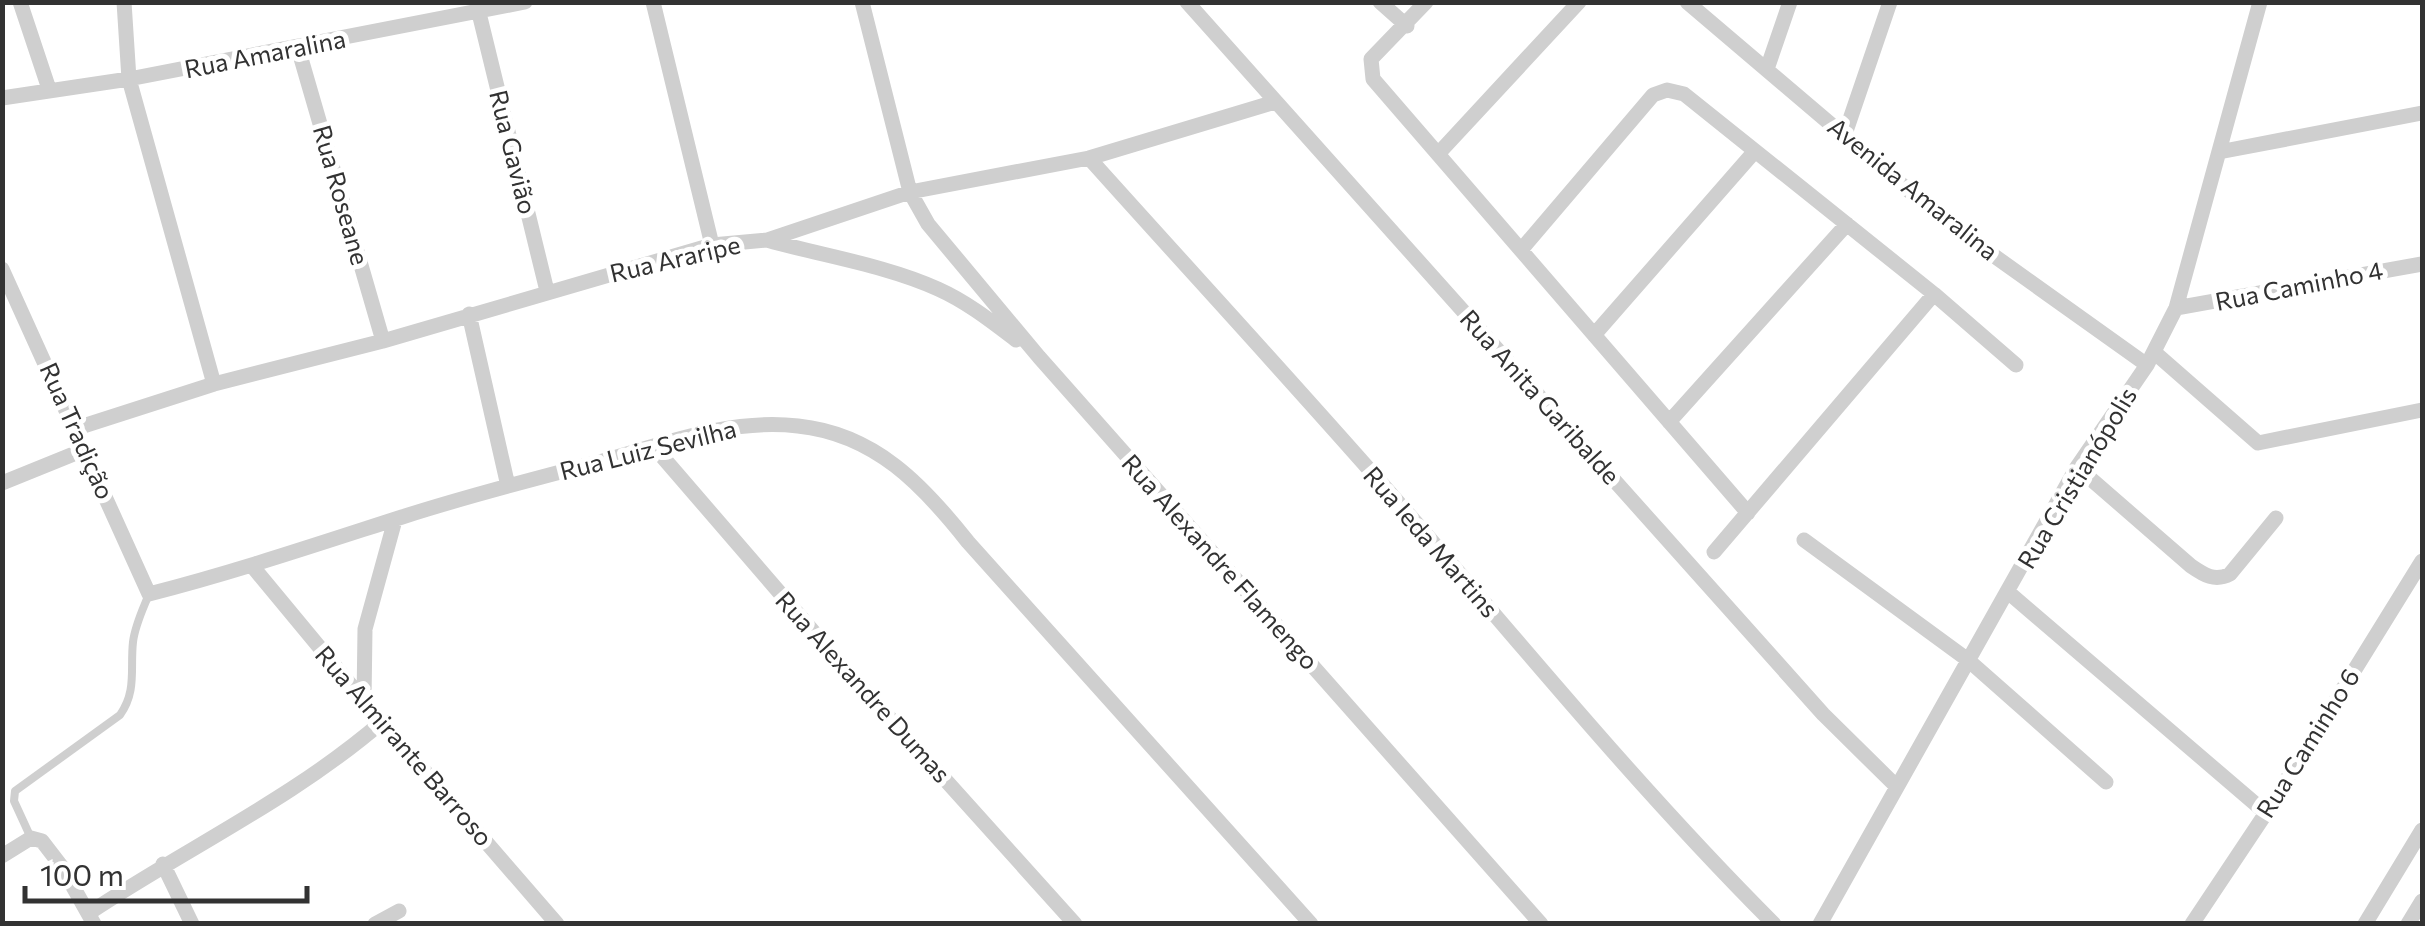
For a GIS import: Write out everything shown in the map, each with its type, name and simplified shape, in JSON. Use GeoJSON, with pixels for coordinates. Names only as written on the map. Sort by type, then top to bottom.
{"type":"FeatureCollection","features":[{"type":"Feature","properties":{"kind":"street"},"geometry":{"type":"LineString","coordinates":[[20,2],[49,89]]}},
{"type":"Feature","properties":{"kind":"street"},"geometry":{"type":"LineString","coordinates":[[124,2],[130,79],[214,384]]}},
{"type":"Feature","properties":{"kind":"street"},"geometry":{"type":"LineString","coordinates":[[652,2],[712,246]]}},
{"type":"Feature","properties":{"kind":"street","name":"Rua Alexandre Flamengo"},"geometry":{"type":"LineString","coordinates":[[862,2],[910,192],[946,248],[1541,924]]}},
{"type":"Feature","properties":{"kind":"street","name":"Rua Anita Garibalde"},"geometry":{"type":"LineString","coordinates":[[1187,2],[1810,700],[1897,788]]}},
{"type":"Feature","properties":{"kind":"street"},"geometry":{"type":"LineString","coordinates":[[1380,2],[1406,26]]}},
{"type":"Feature","properties":{"kind":"street"},"geometry":{"type":"LineString","coordinates":[[1426,2],[1370,59],[1373,79],[1748,513]]}},
{"type":"Feature","properties":{"kind":"street"},"geometry":{"type":"LineString","coordinates":[[1438,154],[1579,2]]}},
{"type":"Feature","properties":{"kind":"street"},"geometry":{"type":"LineString","coordinates":[[1767,69],[1790,2]]}},
{"type":"Feature","properties":{"kind":"street"},"geometry":{"type":"LineString","coordinates":[[1844,134],[1890,2]]}},
{"type":"Feature","properties":{"kind":"street","name":"Rua Cristianópolis"},"geometry":{"type":"LineString","coordinates":[[1820,924],[2077,468],[2150,358],[2176,308],[2260,2]]}},
{"type":"Feature","properties":{"kind":"street","name":"Avenida Amaralina"},"geometry":{"type":"LineString","coordinates":[[1688,3],[1942,218],[2150,358],[2258,443],[2421,410]]}},
{"type":"Feature","properties":{"kind":"street","name":"Rua Amaralina"},"geometry":{"type":"LineString","coordinates":[[2,98],[130,79],[517,4]]}},
{"type":"Feature","properties":{"kind":"street","name":"Rua Gavião"},"geometry":{"type":"LineString","coordinates":[[479,13],[547,291]]}},
{"type":"Feature","properties":{"kind":"street","name":"Rua Roseane"},"geometry":{"type":"LineString","coordinates":[[298,48],[384,341]]}},
{"type":"Feature","properties":{"kind":"street"},"geometry":{"type":"LineString","coordinates":[[1520,250],[1653,96],[1666,90],[1684,94],[1934,294],[2016,365]]}},
{"type":"Feature","properties":{"kind":"street","name":"Rua Araripe"},"geometry":{"type":"LineString","coordinates":[[77,428],[214,384],[384,341],[712,246],[767,240],[910,192],[1090,158],[1276,102]]}},
{"type":"Feature","properties":{"kind":"street"},"geometry":{"type":"LineString","coordinates":[[2218,152],[2422,113]]}},
{"type":"Feature","properties":{"kind":"street"},"geometry":{"type":"LineString","coordinates":[[1594,335],[1755,151]]}},
{"type":"Feature","properties":{"kind":"street","name":"Rua Ieda Martins"},"geometry":{"type":"LineString","coordinates":[[1090,158],[1367,467],[1562,694],[1774,924]]}},
{"type":"Feature","properties":{"kind":"street"},"geometry":{"type":"LineString","coordinates":[[1670,422],[1847,224]]}},
{"type":"Feature","properties":{"kind":"street"},"geometry":{"type":"LineString","coordinates":[[767,240],[911,278],[941,290],[976,310],[1039,357]]}},
{"type":"Feature","properties":{"kind":"street","name":"Rua Caminho 4"},"geometry":{"type":"LineString","coordinates":[[2176,308],[2422,264]]}},
{"type":"Feature","properties":{"kind":"street","name":"Rua Tradição"},"geometry":{"type":"LineString","coordinates":[[2,269],[149,594]]}},
{"type":"Feature","properties":{"kind":"street"},"geometry":{"type":"LineString","coordinates":[[1714,552],[1934,294]]}},
{"type":"Feature","properties":{"kind":"street"},"geometry":{"type":"LineString","coordinates":[[469,314],[508,486]]}},
{"type":"Feature","properties":{"kind":"street"},"geometry":{"type":"LineString","coordinates":[[2421,410],[2422,429]]}},
{"type":"Feature","properties":{"kind":"street","name":"Rua Luiz Sevilha"},"geometry":{"type":"LineString","coordinates":[[149,594],[253,567],[508,486],[732,425],[800,426],[852,439],[891,460],[932,496],[968,542],[1311,924]]}},
{"type":"Feature","properties":{"kind":"street","name":"Rua Alexandre Dumas"},"geometry":{"type":"LineString","coordinates":[[654,447],[830,651],[1076,924]]}},
{"type":"Feature","properties":{"kind":"street"},"geometry":{"type":"LineString","coordinates":[[2,483],[86,449]]}},
{"type":"Feature","properties":{"kind":"street"},"geometry":{"type":"LineString","coordinates":[[2077,468],[2210,578],[2221,579],[2230,574],[2276,518]]}},
{"type":"Feature","properties":{"kind":"street"},"geometry":{"type":"LineString","coordinates":[[364,701],[365,629],[395,520]]}},
{"type":"Feature","properties":{"kind":"street"},"geometry":{"type":"LineString","coordinates":[[1804,540],[1968,660],[2106,782]]}},
{"type":"Feature","properties":{"kind":"street","name":"Rua Caminho 6"},"geometry":{"type":"LineString","coordinates":[[2192,924],[2266,813],[2422,561]]}},
{"type":"Feature","properties":{"kind":"street","name":"Rua Almirante Barroso"},"geometry":{"type":"LineString","coordinates":[[253,567],[557,924]]}},
{"type":"Feature","properties":{"kind":"street"},"geometry":{"type":"LineString","coordinates":[[2008,592],[2266,813]]}},
{"type":"Feature","properties":{"kind":"street"},"geometry":{"type":"LineString","coordinates":[[2,856],[31,838],[42,840],[92,918],[163,864],[315,775],[383,721]]}},
{"type":"Feature","properties":{"kind":"street"},"geometry":{"type":"LineString","coordinates":[[2364,924],[2422,830]]}},
{"type":"Feature","properties":{"kind":"street"},"geometry":{"type":"LineString","coordinates":[[163,864],[192,924]]}},
{"type":"Feature","properties":{"kind":"street"},"geometry":{"type":"LineString","coordinates":[[2408,924],[2422,901]]}},
{"type":"Feature","properties":{"kind":"street"},"geometry":{"type":"LineString","coordinates":[[375,924],[399,910]]}},
{"type":"Feature","properties":{"kind":"lane"},"geometry":{"type":"LineString","coordinates":[[31,838],[14,801],[14,792],[127,706],[134,683],[134,636],[149,594]]}}]}
